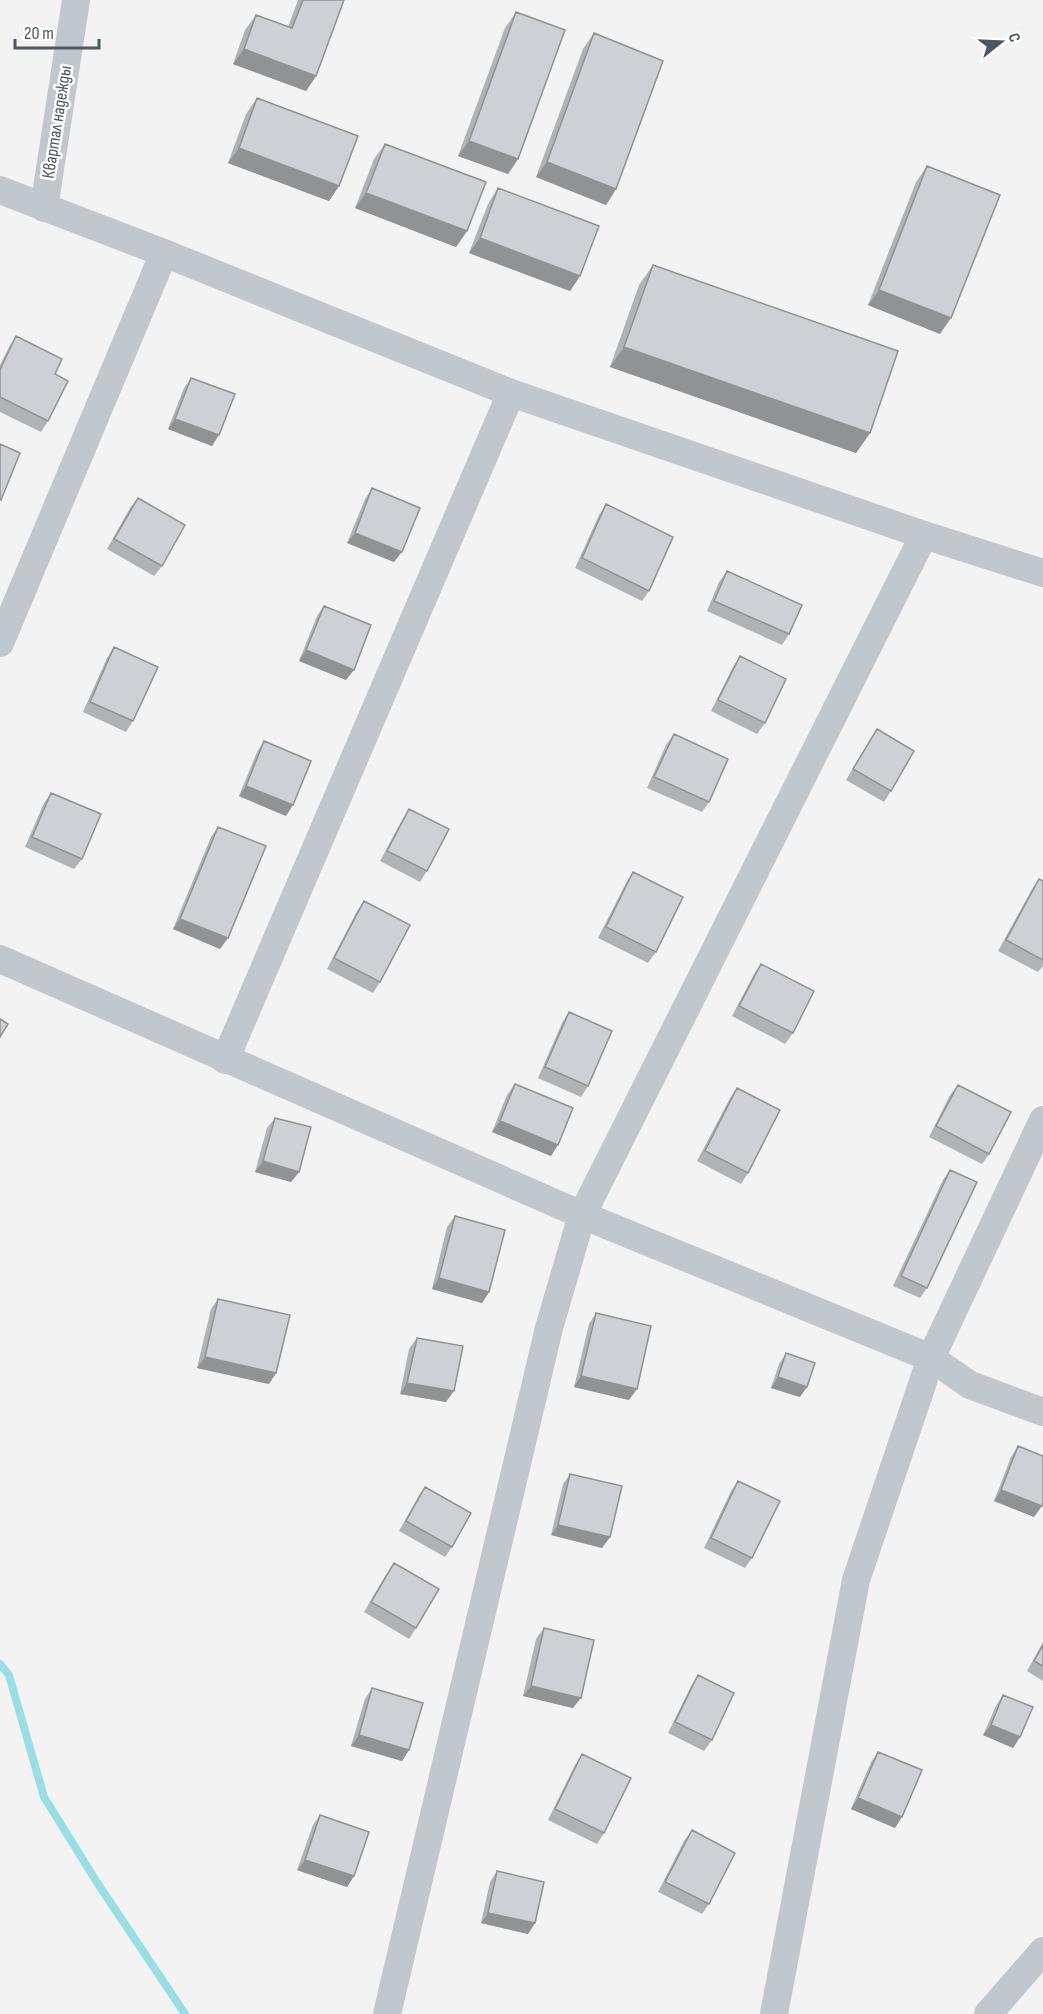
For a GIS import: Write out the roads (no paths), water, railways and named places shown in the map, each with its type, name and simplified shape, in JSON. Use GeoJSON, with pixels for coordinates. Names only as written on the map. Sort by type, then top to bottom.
{"type":"FeatureCollection","features":[{"type":"Feature","properties":{"kind":"street","name":"Квартал надежды"},"geometry":{"type":"LineString","coordinates":[[44,208],[76,0]]}},
{"type":"Feature","properties":{"kind":"street"},"geometry":{"type":"LineString","coordinates":[[0,190],[164,253],[511,393],[924,535],[1043,573]]}},
{"type":"Feature","properties":{"kind":"street"},"geometry":{"type":"LineString","coordinates":[[0,643],[164,253]]}},
{"type":"Feature","properties":{"kind":"street"},"geometry":{"type":"LineString","coordinates":[[225,1060],[511,393]]}},
{"type":"Feature","properties":{"kind":"street"},"geometry":{"type":"LineString","coordinates":[[387,2014],[549,1328],[582,1215],[924,535]]}},
{"type":"Feature","properties":{"kind":"street"},"geometry":{"type":"LineString","coordinates":[[0,959],[225,1060],[582,1215],[931,1358],[970,1385],[1043,1412]]}},
{"type":"Feature","properties":{"kind":"street"},"geometry":{"type":"LineString","coordinates":[[774,2014],[856,1581],[931,1358],[1043,1120]]}},
{"type":"Feature","properties":{"kind":"street"},"geometry":{"type":"LineString","coordinates":[[988,2014],[1043,1951]]}},
{"type":"Feature","properties":{"kind":"waterway"},"geometry":{"type":"LineString","coordinates":[[0,1664],[9,1675],[44,1797],[98,1884],[185,2014]]}}]}
